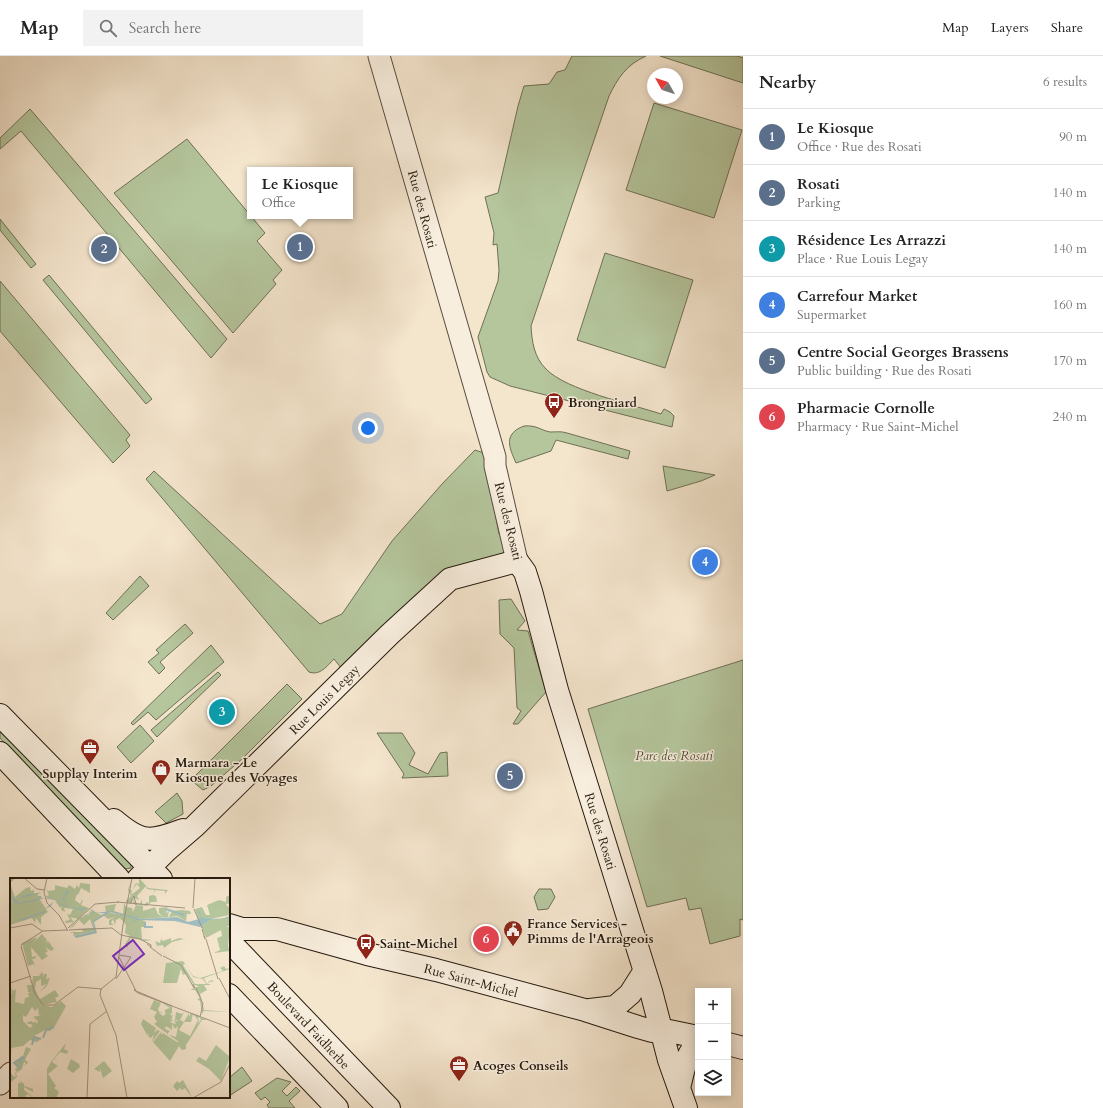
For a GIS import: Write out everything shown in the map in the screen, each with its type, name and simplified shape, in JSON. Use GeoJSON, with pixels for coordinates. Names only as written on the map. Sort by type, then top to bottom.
{"type":"FeatureCollection","features":[{"type":"Feature","properties":{"kind":"main road","name":"Rue Louis Legay"},"geometry":{"type":"LineString","coordinates":[[149,875],[195,826],[390,634],[450,579],[517,561]]}},
{"type":"Feature","properties":{"kind":"main road","name":"Rue des Rosati"},"geometry":{"type":"LineString","coordinates":[[517,561],[525,572],[531,591],[560,698],[648,982],[669,1060],[683,1098]]}},
{"type":"Feature","properties":{"kind":"main road"},"geometry":{"type":"LineString","coordinates":[[0,715],[88,805],[149,875]]}},
{"type":"Feature","properties":{"kind":"main road"},"geometry":{"type":"LineString","coordinates":[[0,753],[118,878]]}},
{"type":"Feature","properties":{"kind":"main road"},"geometry":{"type":"LineString","coordinates":[[88,805],[100,808],[121,826],[146,839],[157,840],[195,826]]}},
{"type":"Feature","properties":{"kind":"main road","name":"Rue Saint-Michel"},"geometry":{"type":"LineString","coordinates":[[232,933],[277,930],[367,954],[436,970],[585,1010],[638,1028],[652,1031],[662,1030],[695,1036]]}},
{"type":"Feature","properties":{"kind":"main road","name":"Boulevard Faidherbe"},"geometry":{"type":"LineString","coordinates":[[232,933],[389,1108]]}},
{"type":"Feature","properties":{"kind":"main road"},"geometry":{"type":"LineString","coordinates":[[585,1010],[615,1007],[630,994],[648,982]]}},
{"type":"Feature","properties":{"kind":"main road"},"geometry":{"type":"LineString","coordinates":[[230,996],[337,1108]]}},
{"type":"Feature","properties":{"kind":"main road"},"geometry":{"type":"LineString","coordinates":[[731,1045],[743,1048]]}},
{"type":"Feature","properties":{"kind":"main road"},"geometry":{"type":"LineString","coordinates":[[683,1098],[687,1061],[695,1047]]}},
{"type":"Feature","properties":{"kind":"street","name":"Rue des Rosati"},"geometry":{"type":"LineString","coordinates":[[379,56],[495,457],[495,466],[517,561]]}},
{"type":"Feature","properties":{"kind":"street"},"geometry":{"type":"LineString","coordinates":[[0,1084],[10,1074]]}},
{"type":"Feature","properties":{"kind":"green space"},"geometry":{"type":"Polygon","coordinates":[[[572,56],[646,56],[633,64],[623,73],[609,96],[531,326],[534,349],[542,364],[555,377],[600,396],[661,414],[664,409],[674,416],[672,427],[510,386],[490,377],[487,372],[478,337],[498,281],[499,270],[497,244],[493,245],[494,233],[485,197],[498,193],[524,86],[549,84],[557,72],[565,70],[572,56]]]}},
{"type":"Feature","properties":{"kind":"green space"},"geometry":{"type":"Polygon","coordinates":[[[660,56],[737,56],[743,58],[743,83],[660,56]]]}},
{"type":"Feature","properties":{"kind":"green space"},"geometry":{"type":"Polygon","coordinates":[[[654,104],[742,130],[714,218],[626,190],[654,104]]]}},
{"type":"Feature","properties":{"kind":"green space"},"geometry":{"type":"Polygon","coordinates":[[[30,109],[227,339],[211,358],[21,131],[0,149],[0,138],[30,109]]]}},
{"type":"Feature","properties":{"kind":"green space"},"geometry":{"type":"Polygon","coordinates":[[[187,139],[247,211],[247,219],[253,219],[265,233],[257,241],[282,270],[273,280],[276,284],[233,333],[114,193],[187,139]]]}},
{"type":"Feature","properties":{"kind":"green space"},"geometry":{"type":"Polygon","coordinates":[[[0,219],[36,264],[31,268],[0,230],[0,219]]]}},
{"type":"Feature","properties":{"kind":"green space"},"geometry":{"type":"Polygon","coordinates":[[[605,253],[693,280],[665,368],[577,340],[605,253]]]}},
{"type":"Feature","properties":{"kind":"green space"},"geometry":{"type":"Polygon","coordinates":[[[49,275],[152,399],[146,404],[43,280],[49,275]]]}},
{"type":"Feature","properties":{"kind":"green space"},"geometry":{"type":"Polygon","coordinates":[[[0,281],[130,435],[126,440],[130,446],[113,463],[0,331],[0,281]]]}},
{"type":"Feature","properties":{"kind":"green space"},"geometry":{"type":"Polygon","coordinates":[[[524,426],[535,427],[550,432],[565,432],[630,451],[628,459],[556,440],[551,451],[516,463],[511,452],[510,437],[517,429],[524,426]]]}},
{"type":"Feature","properties":{"kind":"green space"},"geometry":{"type":"Polygon","coordinates":[[[475,450],[484,453],[499,534],[510,537],[511,556],[451,575],[346,674],[334,659],[317,673],[309,672],[146,479],[154,471],[320,624],[342,614],[392,541],[442,484],[475,450]]]}},
{"type":"Feature","properties":{"kind":"green space"},"geometry":{"type":"Polygon","coordinates":[[[663,466],[715,475],[701,481],[667,491],[663,466]]]}},
{"type":"Feature","properties":{"kind":"green space"},"geometry":{"type":"Polygon","coordinates":[[[140,576],[149,586],[113,620],[106,613],[140,576]]]}},
{"type":"Feature","properties":{"kind":"green space"},"geometry":{"type":"Polygon","coordinates":[[[511,599],[525,621],[517,630],[528,631],[546,692],[518,724],[513,724],[521,711],[517,708],[514,648],[500,634],[499,600],[511,599]]]}},
{"type":"Feature","properties":{"kind":"green space"},"geometry":{"type":"Polygon","coordinates":[[[185,624],[193,633],[160,662],[165,668],[159,674],[148,662],[159,653],[156,650],[185,624]]]}},
{"type":"Feature","properties":{"kind":"green space"},"geometry":{"type":"Polygon","coordinates":[[[211,645],[224,662],[156,720],[148,712],[133,725],[131,723],[211,645]]]}},
{"type":"Feature","properties":{"kind":"green space","name":"Parc des Rosati"},"geometry":{"type":"Polygon","coordinates":[[[743,660],[743,920],[740,919],[740,936],[710,944],[701,908],[689,910],[686,898],[647,907],[588,709],[743,660]]]}},
{"type":"Feature","properties":{"kind":"green space"},"geometry":{"type":"Polygon","coordinates":[[[218,672],[221,675],[157,737],[151,730],[218,672]]]}},
{"type":"Feature","properties":{"kind":"green space"},"geometry":{"type":"Polygon","coordinates":[[[287,684],[302,699],[242,759],[211,786],[203,790],[191,780],[287,684]]]}},
{"type":"Feature","properties":{"kind":"green space"},"geometry":{"type":"Polygon","coordinates":[[[140,725],[154,741],[131,763],[117,747],[140,725]]]}},
{"type":"Feature","properties":{"kind":"green space"},"geometry":{"type":"Polygon","coordinates":[[[0,726],[131,863],[131,868],[125,869],[0,738],[0,726]]]}},
{"type":"Feature","properties":{"kind":"green space"},"geometry":{"type":"Polygon","coordinates":[[[377,733],[402,733],[415,753],[409,765],[428,774],[440,753],[447,752],[448,776],[402,778],[404,774],[377,733]]]}},
{"type":"Feature","properties":{"kind":"green space"},"geometry":{"type":"Polygon","coordinates":[[[177,793],[182,801],[183,814],[166,823],[155,812],[177,793]]]}},
{"type":"Feature","properties":{"kind":"green space"},"geometry":{"type":"Polygon","coordinates":[[[539,889],[551,889],[555,897],[548,909],[538,910],[534,897],[539,889]]]}},
{"type":"Feature","properties":{"kind":"green space"},"geometry":{"type":"Polygon","coordinates":[[[242,1067],[252,1081],[230,1095],[230,1077],[242,1067]]]}},
{"type":"Feature","properties":{"kind":"green space"},"geometry":{"type":"Polygon","coordinates":[[[277,1078],[291,1082],[282,1091],[287,1096],[296,1087],[300,1091],[289,1101],[295,1108],[269,1108],[267,1105],[270,1102],[265,1097],[261,1100],[255,1093],[277,1078]]]}},
{"type":"Feature","properties":{"kind":"place","name":"Le Kiosque"},"geometry":{"type":"Point","coordinates":[300,247]}},
{"type":"Feature","properties":{"kind":"place","name":"Rosati"},"geometry":{"type":"Point","coordinates":[104,249]}},
{"type":"Feature","properties":{"kind":"place","name":"Brongniard"},"geometry":{"type":"Point","coordinates":[554,419]}},
{"type":"Feature","properties":{"kind":"place","name":"Carrefour Market"},"geometry":{"type":"Point","coordinates":[705,562]}},
{"type":"Feature","properties":{"kind":"place","name":"Résidence Les Arrazzi"},"geometry":{"type":"Point","coordinates":[222,712]}},
{"type":"Feature","properties":{"kind":"place","name":"Supplay Interim"},"geometry":{"type":"Point","coordinates":[90,765]}},
{"type":"Feature","properties":{"kind":"place","name":"Centre Social Georges Brassens"},"geometry":{"type":"Point","coordinates":[510,776]}},
{"type":"Feature","properties":{"kind":"place","name":"Marmara - Le Kiosque des Voyages"},"geometry":{"type":"Point","coordinates":[161,786]}},
{"type":"Feature","properties":{"kind":"place","name":"Pharmacie Cornolle"},"geometry":{"type":"Point","coordinates":[486,939]}},
{"type":"Feature","properties":{"kind":"place","name":"France Services - Pimms de l'Arrageois"},"geometry":{"type":"Point","coordinates":[513,947]}},
{"type":"Feature","properties":{"kind":"place","name":"Saint-Michel"},"geometry":{"type":"Point","coordinates":[366,960]}},
{"type":"Feature","properties":{"kind":"place","name":"Acoges Conseils"},"geometry":{"type":"Point","coordinates":[459,1082]}}]}
